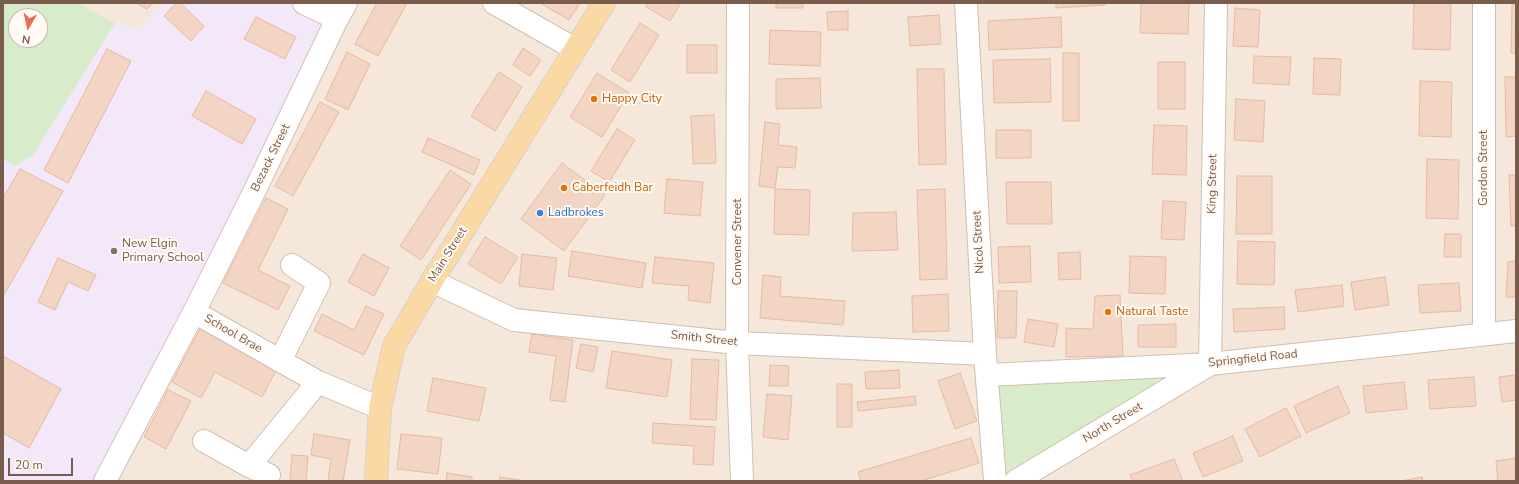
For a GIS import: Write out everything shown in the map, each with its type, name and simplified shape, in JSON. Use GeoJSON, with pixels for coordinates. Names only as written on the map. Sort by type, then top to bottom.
{"type":"FeatureCollection","features":[{"type":"Feature","properties":{"kind":"main road","name":"Main Street"},"geometry":{"type":"LineString","coordinates":[[376,481],[380,408],[394,346],[432,281],[604,3]]}},
{"type":"Feature","properties":{"kind":"street"},"geometry":{"type":"LineString","coordinates":[[304,3],[342,11]]}},
{"type":"Feature","properties":{"kind":"street"},"geometry":{"type":"LineString","coordinates":[[494,3],[575,49]]}},
{"type":"Feature","properties":{"kind":"street","name":"Convener Street"},"geometry":{"type":"LineString","coordinates":[[738,3],[737,343],[742,481]]}},
{"type":"Feature","properties":{"kind":"street","name":"Nicol Street"},"geometry":{"type":"LineString","coordinates":[[966,3],[995,481]]}},
{"type":"Feature","properties":{"kind":"street","name":"King Street"},"geometry":{"type":"LineString","coordinates":[[1210,364],[1216,3]]}},
{"type":"Feature","properties":{"kind":"street","name":"Gordon Street"},"geometry":{"type":"LineString","coordinates":[[1484,3],[1484,333]]}},
{"type":"Feature","properties":{"kind":"street","name":"Bezack Street"},"geometry":{"type":"LineString","coordinates":[[194,312],[342,11]]}},
{"type":"Feature","properties":{"kind":"street"},"geometry":{"type":"LineString","coordinates":[[280,361],[319,283],[292,265]]}},
{"type":"Feature","properties":{"kind":"street","name":"Smith Street"},"geometry":{"type":"LineString","coordinates":[[432,281],[514,320],[737,343],[987,365]]}},
{"type":"Feature","properties":{"kind":"street","name":"School Brae"},"geometry":{"type":"LineString","coordinates":[[105,481],[194,312],[318,382],[380,408]]}},
{"type":"Feature","properties":{"kind":"street","name":"Springfield Road"},"geometry":{"type":"LineString","coordinates":[[987,365],[1210,364],[1484,333],[1516,331]]}},
{"type":"Feature","properties":{"kind":"street","name":"North Street"},"geometry":{"type":"LineString","coordinates":[[1016,481],[1210,364]]}},
{"type":"Feature","properties":{"kind":"street"},"geometry":{"type":"LineString","coordinates":[[249,466],[318,382]]}},
{"type":"Feature","properties":{"kind":"street"},"geometry":{"type":"LineString","coordinates":[[204,441],[249,466],[269,475]]}},
{"type":"Feature","properties":{"kind":"shaded area","name":"New Elgin Primary School"},"geometry":{"type":"Polygon","coordinates":[[[3,3],[78,3],[115,23],[137,29],[164,3],[304,3],[337,19],[105,481],[3,481],[3,3]]]}},
{"type":"Feature","properties":{"kind":"shaded area"},"geometry":{"type":"Polygon","coordinates":[[[78,3],[164,3],[137,29],[115,23],[78,3]]]}},
{"type":"Feature","properties":{"kind":"shaded area"},"geometry":{"type":"Polygon","coordinates":[[[304,3],[1516,3],[1516,481],[105,481],[304,3]]]}},
{"type":"Feature","properties":{"kind":"green space"},"geometry":{"type":"Polygon","coordinates":[[[3,3],[78,3],[115,23],[33,155],[15,166],[3,159],[3,3]]]}},
{"type":"Feature","properties":{"kind":"green space"},"geometry":{"type":"Polygon","coordinates":[[[1210,364],[1016,481],[995,481],[988,375],[1210,364]]]}},
{"type":"Feature","properties":{"kind":"building"},"geometry":{"type":"Polygon","coordinates":[[[136,3],[153,3],[147,9],[136,3]]]}},
{"type":"Feature","properties":{"kind":"building"},"geometry":{"type":"Polygon","coordinates":[[[176,3],[180,3],[204,26],[191,41],[164,16],[176,3]]]}},
{"type":"Feature","properties":{"kind":"building"},"geometry":{"type":"Polygon","coordinates":[[[377,3],[407,3],[378,56],[355,44],[377,3]]]}},
{"type":"Feature","properties":{"kind":"building"},"geometry":{"type":"Polygon","coordinates":[[[540,3],[580,3],[569,20],[540,3]]]}},
{"type":"Feature","properties":{"kind":"building"},"geometry":{"type":"Polygon","coordinates":[[[648,3],[681,3],[670,21],[646,7],[648,3]]]}},
{"type":"Feature","properties":{"kind":"building"},"geometry":{"type":"Polygon","coordinates":[[[776,3],[803,3],[803,8],[776,8],[776,3]]]}},
{"type":"Feature","properties":{"kind":"building"},"geometry":{"type":"Polygon","coordinates":[[[1056,3],[1105,3],[1105,5],[1056,8],[1056,3]]]}},
{"type":"Feature","properties":{"kind":"building"},"geometry":{"type":"Polygon","coordinates":[[[1141,3],[1189,3],[1188,34],[1140,33],[1141,3]]]}},
{"type":"Feature","properties":{"kind":"building"},"geometry":{"type":"Polygon","coordinates":[[[1414,3],[1451,3],[1450,50],[1413,49],[1414,3]]]}},
{"type":"Feature","properties":{"kind":"building"},"geometry":{"type":"Polygon","coordinates":[[[1512,4],[1516,4],[1516,53],[1511,53],[1512,4]]]}},
{"type":"Feature","properties":{"kind":"building"},"geometry":{"type":"Polygon","coordinates":[[[1235,8],[1260,10],[1258,47],[1233,46],[1235,8]]]}},
{"type":"Feature","properties":{"kind":"building"},"geometry":{"type":"Polygon","coordinates":[[[848,11],[848,30],[828,30],[827,12],[848,11]]]}},
{"type":"Feature","properties":{"kind":"building"},"geometry":{"type":"Polygon","coordinates":[[[939,15],[941,44],[910,46],[908,17],[939,15]]]}},
{"type":"Feature","properties":{"kind":"building"},"geometry":{"type":"Polygon","coordinates":[[[256,17],[296,37],[285,59],[244,39],[256,17]]]}},
{"type":"Feature","properties":{"kind":"building"},"geometry":{"type":"Polygon","coordinates":[[[1061,17],[1062,47],[989,50],[988,21],[1061,17]]]}},
{"type":"Feature","properties":{"kind":"building"},"geometry":{"type":"Polygon","coordinates":[[[640,23],[659,35],[630,82],[611,70],[640,23]]]}},
{"type":"Feature","properties":{"kind":"building"},"geometry":{"type":"Polygon","coordinates":[[[770,30],[821,32],[820,66],[769,64],[770,30]]]}},
{"type":"Feature","properties":{"kind":"building"},"geometry":{"type":"Polygon","coordinates":[[[687,45],[717,45],[717,73],[687,73],[687,45]]]}},
{"type":"Feature","properties":{"kind":"building"},"geometry":{"type":"Polygon","coordinates":[[[523,48],[541,60],[530,76],[513,65],[523,48]]]}},
{"type":"Feature","properties":{"kind":"building"},"geometry":{"type":"Polygon","coordinates":[[[107,49],[131,61],[68,183],[44,170],[107,49]]]}},
{"type":"Feature","properties":{"kind":"building"},"geometry":{"type":"Polygon","coordinates":[[[347,52],[370,64],[348,110],[325,99],[347,52]]]}},
{"type":"Feature","properties":{"kind":"building"},"geometry":{"type":"Polygon","coordinates":[[[1063,53],[1079,53],[1079,121],[1063,121],[1063,53]]]}},
{"type":"Feature","properties":{"kind":"building"},"geometry":{"type":"Polygon","coordinates":[[[1254,56],[1291,57],[1289,85],[1253,83],[1254,56]]]}},
{"type":"Feature","properties":{"kind":"building"},"geometry":{"type":"Polygon","coordinates":[[[1314,58],[1341,59],[1340,95],[1313,94],[1314,58]]]}},
{"type":"Feature","properties":{"kind":"building"},"geometry":{"type":"Polygon","coordinates":[[[1050,59],[1051,102],[994,103],[993,60],[1050,59]]]}},
{"type":"Feature","properties":{"kind":"building"},"geometry":{"type":"Polygon","coordinates":[[[1158,62],[1185,62],[1185,109],[1158,109],[1158,62]]]}},
{"type":"Feature","properties":{"kind":"building"},"geometry":{"type":"Polygon","coordinates":[[[917,69],[944,69],[946,164],[919,165],[917,69]]]}},
{"type":"Feature","properties":{"kind":"building"},"geometry":{"type":"Polygon","coordinates":[[[499,72],[522,87],[495,131],[471,116],[499,72]]]}},
{"type":"Feature","properties":{"kind":"building"},"geometry":{"type":"Polygon","coordinates":[[[597,73],[629,93],[602,137],[570,117],[597,73]]]}},
{"type":"Feature","properties":{"kind":"building"},"geometry":{"type":"Polygon","coordinates":[[[1505,77],[1516,77],[1516,136],[1506,137],[1505,77]]]}},
{"type":"Feature","properties":{"kind":"building"},"geometry":{"type":"Polygon","coordinates":[[[820,78],[821,108],[776,109],[776,79],[820,78]]]}},
{"type":"Feature","properties":{"kind":"building"},"geometry":{"type":"Polygon","coordinates":[[[1420,81],[1452,82],[1451,137],[1419,136],[1420,81]]]}},
{"type":"Feature","properties":{"kind":"building"},"geometry":{"type":"Polygon","coordinates":[[[206,91],[256,119],[242,144],[192,116],[206,91]]]}},
{"type":"Feature","properties":{"kind":"building"},"geometry":{"type":"Polygon","coordinates":[[[1236,99],[1265,101],[1263,142],[1234,140],[1236,99]]]}},
{"type":"Feature","properties":{"kind":"building"},"geometry":{"type":"Polygon","coordinates":[[[320,102],[339,112],[293,196],[275,186],[320,102]]]}},
{"type":"Feature","properties":{"kind":"building"},"geometry":{"type":"Polygon","coordinates":[[[714,115],[716,163],[693,164],[691,116],[714,115]]]}},
{"type":"Feature","properties":{"kind":"building"},"geometry":{"type":"Polygon","coordinates":[[[765,122],[780,124],[778,145],[797,147],[795,168],[778,167],[775,188],[759,186],[765,122]]]}},
{"type":"Feature","properties":{"kind":"building"},"geometry":{"type":"Polygon","coordinates":[[[1154,125],[1187,126],[1186,175],[1152,174],[1154,125]]]}},
{"type":"Feature","properties":{"kind":"building"},"geometry":{"type":"Polygon","coordinates":[[[617,129],[635,140],[609,182],[591,171],[617,129]]]}},
{"type":"Feature","properties":{"kind":"building"},"geometry":{"type":"Polygon","coordinates":[[[996,130],[1031,130],[1031,158],[996,158],[996,130]]]}},
{"type":"Feature","properties":{"kind":"building"},"geometry":{"type":"Polygon","coordinates":[[[428,138],[480,160],[474,175],[422,152],[428,138]]]}},
{"type":"Feature","properties":{"kind":"building"},"geometry":{"type":"Polygon","coordinates":[[[1427,159],[1459,160],[1458,219],[1426,218],[1427,159]]]}},
{"type":"Feature","properties":{"kind":"building"},"geometry":{"type":"Polygon","coordinates":[[[562,163],[605,195],[564,251],[521,219],[562,163]]]}},
{"type":"Feature","properties":{"kind":"building"},"geometry":{"type":"Polygon","coordinates":[[[20,169],[63,191],[3,297],[3,198],[20,169]]]}},
{"type":"Feature","properties":{"kind":"building"},"geometry":{"type":"Polygon","coordinates":[[[450,170],[471,184],[421,260],[400,246],[450,170]]]}},
{"type":"Feature","properties":{"kind":"building"},"geometry":{"type":"Polygon","coordinates":[[[1509,175],[1516,175],[1516,226],[1511,226],[1509,175]]]}},
{"type":"Feature","properties":{"kind":"building"},"geometry":{"type":"Polygon","coordinates":[[[1237,176],[1272,176],[1272,234],[1236,234],[1237,176]]]}},
{"type":"Feature","properties":{"kind":"building"},"geometry":{"type":"Polygon","coordinates":[[[667,179],[703,182],[700,216],[664,213],[667,179]]]}},
{"type":"Feature","properties":{"kind":"building"},"geometry":{"type":"Polygon","coordinates":[[[1006,182],[1051,182],[1052,224],[1007,224],[1006,182]]]}},
{"type":"Feature","properties":{"kind":"building"},"geometry":{"type":"Polygon","coordinates":[[[775,189],[810,190],[809,235],[774,234],[775,189]]]}},
{"type":"Feature","properties":{"kind":"building"},"geometry":{"type":"Polygon","coordinates":[[[945,189],[947,279],[920,280],[917,190],[945,189]]]}},
{"type":"Feature","properties":{"kind":"building"},"geometry":{"type":"Polygon","coordinates":[[[266,198],[288,209],[258,270],[290,286],[278,310],[223,283],[266,198]]]}},
{"type":"Feature","properties":{"kind":"building"},"geometry":{"type":"Polygon","coordinates":[[[1163,201],[1186,202],[1184,240],[1161,239],[1163,201]]]}},
{"type":"Feature","properties":{"kind":"building"},"geometry":{"type":"Polygon","coordinates":[[[896,212],[898,250],[852,251],[853,213],[896,212]]]}},
{"type":"Feature","properties":{"kind":"building"},"geometry":{"type":"Polygon","coordinates":[[[1445,234],[1461,234],[1461,257],[1444,257],[1445,234]]]}},
{"type":"Feature","properties":{"kind":"building"},"geometry":{"type":"Polygon","coordinates":[[[485,237],[518,257],[501,284],[468,264],[485,237]]]}},
{"type":"Feature","properties":{"kind":"building"},"geometry":{"type":"Polygon","coordinates":[[[1238,241],[1275,242],[1274,285],[1237,284],[1238,241]]]}},
{"type":"Feature","properties":{"kind":"building"},"geometry":{"type":"Polygon","coordinates":[[[1030,246],[1031,282],[999,283],[998,247],[1030,246]]]}},
{"type":"Feature","properties":{"kind":"building"},"geometry":{"type":"Polygon","coordinates":[[[572,251],[646,263],[642,288],[568,276],[572,251]]]}},
{"type":"Feature","properties":{"kind":"building"},"geometry":{"type":"Polygon","coordinates":[[[1080,252],[1081,279],[1059,280],[1058,253],[1080,252]]]}},
{"type":"Feature","properties":{"kind":"building"},"geometry":{"type":"Polygon","coordinates":[[[363,254],[389,268],[374,296],[348,282],[363,254]]]}},
{"type":"Feature","properties":{"kind":"building"},"geometry":{"type":"Polygon","coordinates":[[[522,254],[557,258],[553,290],[519,286],[522,254]]]}},
{"type":"Feature","properties":{"kind":"building"},"geometry":{"type":"Polygon","coordinates":[[[1130,256],[1166,257],[1165,294],[1129,293],[1130,256]]]}},
{"type":"Feature","properties":{"kind":"building"},"geometry":{"type":"Polygon","coordinates":[[[655,257],[714,263],[710,303],[688,300],[689,286],[652,283],[655,257]]]}},
{"type":"Feature","properties":{"kind":"building"},"geometry":{"type":"Polygon","coordinates":[[[58,258],[96,275],[88,291],[68,282],[55,310],[38,302],[58,258]]]}},
{"type":"Feature","properties":{"kind":"building"},"geometry":{"type":"Polygon","coordinates":[[[1516,261],[1516,297],[1506,297],[1508,262],[1516,261]]]}},
{"type":"Feature","properties":{"kind":"building"},"geometry":{"type":"Polygon","coordinates":[[[763,275],[781,277],[780,296],[845,301],[843,325],[760,318],[763,275]]]}},
{"type":"Feature","properties":{"kind":"building"},"geometry":{"type":"Polygon","coordinates":[[[1385,277],[1389,305],[1355,310],[1351,282],[1385,277]]]}},
{"type":"Feature","properties":{"kind":"building"},"geometry":{"type":"Polygon","coordinates":[[[1459,283],[1461,311],[1420,313],[1418,285],[1459,283]]]}},
{"type":"Feature","properties":{"kind":"building"},"geometry":{"type":"Polygon","coordinates":[[[1342,285],[1344,306],[1298,312],[1295,290],[1342,285]]]}},
{"type":"Feature","properties":{"kind":"building"},"geometry":{"type":"Polygon","coordinates":[[[998,291],[1017,291],[1016,338],[997,338],[998,291]]]}},
{"type":"Feature","properties":{"kind":"building"},"geometry":{"type":"Polygon","coordinates":[[[948,294],[949,331],[913,332],[912,296],[948,294]]]}},
{"type":"Feature","properties":{"kind":"building","name":"Natural Taste"},"geometry":{"type":"Polygon","coordinates":[[[1120,295],[1123,356],[1066,357],[1066,328],[1093,329],[1095,296],[1120,295]]]}},
{"type":"Feature","properties":{"kind":"building"},"geometry":{"type":"Polygon","coordinates":[[[366,306],[384,314],[364,355],[314,331],[322,314],[354,330],[366,306]]]}},
{"type":"Feature","properties":{"kind":"building"},"geometry":{"type":"Polygon","coordinates":[[[1284,307],[1285,329],[1234,332],[1233,309],[1284,307]]]}},
{"type":"Feature","properties":{"kind":"building"},"geometry":{"type":"Polygon","coordinates":[[[1028,319],[1058,324],[1054,347],[1024,342],[1028,319]]]}},
{"type":"Feature","properties":{"kind":"building"},"geometry":{"type":"Polygon","coordinates":[[[1176,324],[1176,347],[1138,347],[1138,325],[1176,324]]]}},
{"type":"Feature","properties":{"kind":"building"},"geometry":{"type":"Polygon","coordinates":[[[200,329],[277,369],[262,397],[215,372],[201,398],[172,382],[200,329]]]}},
{"type":"Feature","properties":{"kind":"building"},"geometry":{"type":"Polygon","coordinates":[[[532,334],[573,340],[565,402],[550,400],[556,356],[529,352],[532,334]]]}},
{"type":"Feature","properties":{"kind":"building"},"geometry":{"type":"Polygon","coordinates":[[[581,344],[598,347],[593,372],[576,368],[581,344]]]}},
{"type":"Feature","properties":{"kind":"building"},"geometry":{"type":"Polygon","coordinates":[[[612,351],[672,360],[667,397],[606,388],[612,351]]]}},
{"type":"Feature","properties":{"kind":"building"},"geometry":{"type":"Polygon","coordinates":[[[3,356],[61,389],[29,448],[3,433],[3,356]]]}},
{"type":"Feature","properties":{"kind":"building"},"geometry":{"type":"Polygon","coordinates":[[[692,359],[719,360],[716,420],[690,419],[692,359]]]}},
{"type":"Feature","properties":{"kind":"building"},"geometry":{"type":"Polygon","coordinates":[[[770,365],[789,366],[788,386],[769,386],[770,365]]]}},
{"type":"Feature","properties":{"kind":"building"},"geometry":{"type":"Polygon","coordinates":[[[899,370],[900,388],[866,389],[865,372],[899,370]]]}},
{"type":"Feature","properties":{"kind":"building"},"geometry":{"type":"Polygon","coordinates":[[[960,373],[977,421],[955,429],[938,381],[960,373]]]}},
{"type":"Feature","properties":{"kind":"building"},"geometry":{"type":"Polygon","coordinates":[[[1516,375],[1516,400],[1502,402],[1499,377],[1516,375]]]}},
{"type":"Feature","properties":{"kind":"building"},"geometry":{"type":"Polygon","coordinates":[[[1474,377],[1476,406],[1430,409],[1428,380],[1474,377]]]}},
{"type":"Feature","properties":{"kind":"building"},"geometry":{"type":"Polygon","coordinates":[[[433,378],[486,388],[479,421],[427,411],[433,378]]]}},
{"type":"Feature","properties":{"kind":"building"},"geometry":{"type":"Polygon","coordinates":[[[1404,382],[1407,409],[1366,413],[1363,386],[1404,382]]]}},
{"type":"Feature","properties":{"kind":"building"},"geometry":{"type":"Polygon","coordinates":[[[837,384],[852,384],[852,427],[837,427],[837,384]]]}},
{"type":"Feature","properties":{"kind":"building"},"geometry":{"type":"Polygon","coordinates":[[[1338,386],[1350,413],[1306,433],[1294,406],[1338,386]]]}},
{"type":"Feature","properties":{"kind":"building"},"geometry":{"type":"Polygon","coordinates":[[[168,390],[191,401],[166,449],[144,437],[168,390]]]}},
{"type":"Feature","properties":{"kind":"building"},"geometry":{"type":"Polygon","coordinates":[[[767,394],[792,396],[788,440],[763,437],[767,394]]]}},
{"type":"Feature","properties":{"kind":"building"},"geometry":{"type":"Polygon","coordinates":[[[915,396],[916,405],[858,411],[857,402],[915,396]]]}},
{"type":"Feature","properties":{"kind":"building"},"geometry":{"type":"Polygon","coordinates":[[[1286,408],[1301,436],[1260,457],[1245,429],[1286,408]]]}},
{"type":"Feature","properties":{"kind":"building"},"geometry":{"type":"Polygon","coordinates":[[[653,423],[715,427],[713,465],[693,464],[694,446],[652,443],[653,423]]]}},
{"type":"Feature","properties":{"kind":"building"},"geometry":{"type":"Polygon","coordinates":[[[314,434],[350,440],[343,481],[328,481],[331,459],[311,455],[314,434]]]}},
{"type":"Feature","properties":{"kind":"building"},"geometry":{"type":"Polygon","coordinates":[[[401,434],[442,438],[438,474],[397,469],[401,434]]]}},
{"type":"Feature","properties":{"kind":"building"},"geometry":{"type":"Polygon","coordinates":[[[1233,436],[1243,461],[1203,477],[1193,453],[1233,436]]]}},
{"type":"Feature","properties":{"kind":"building"},"geometry":{"type":"Polygon","coordinates":[[[971,438],[979,463],[921,481],[861,481],[858,472],[971,438]]]}},
{"type":"Feature","properties":{"kind":"building"},"geometry":{"type":"Polygon","coordinates":[[[292,455],[308,456],[306,481],[290,481],[292,455]]]}},
{"type":"Feature","properties":{"kind":"building"},"geometry":{"type":"Polygon","coordinates":[[[1516,458],[1516,481],[1498,481],[1496,461],[1516,458]]]}},
{"type":"Feature","properties":{"kind":"building"},"geometry":{"type":"Polygon","coordinates":[[[1174,459],[1183,481],[1133,481],[1130,475],[1174,459]]]}},
{"type":"Feature","properties":{"kind":"building"},"geometry":{"type":"Polygon","coordinates":[[[447,473],[472,477],[472,481],[446,481],[447,473]]]}},
{"type":"Feature","properties":{"kind":"building"},"geometry":{"type":"Polygon","coordinates":[[[500,477],[526,481],[499,481],[500,477]]]}},
{"type":"Feature","properties":{"kind":"building"},"geometry":{"type":"Polygon","coordinates":[[[1422,477],[1423,481],[1401,481],[1422,477]]]}},
{"type":"Feature","properties":{"kind":"place","name":"Happy City"},"geometry":{"type":"Point","coordinates":[594,99]}},
{"type":"Feature","properties":{"kind":"place","name":"Caberfeidh Bar"},"geometry":{"type":"Point","coordinates":[564,188]}},
{"type":"Feature","properties":{"kind":"place","name":"Ladbrokes"},"geometry":{"type":"Point","coordinates":[540,213]}},
{"type":"Feature","properties":{"kind":"place","name":"New Elgin Primary School"},"geometry":{"type":"Point","coordinates":[114,251]}},
{"type":"Feature","properties":{"kind":"place","name":"Natural Taste"},"geometry":{"type":"Point","coordinates":[1108,312]}}]}
